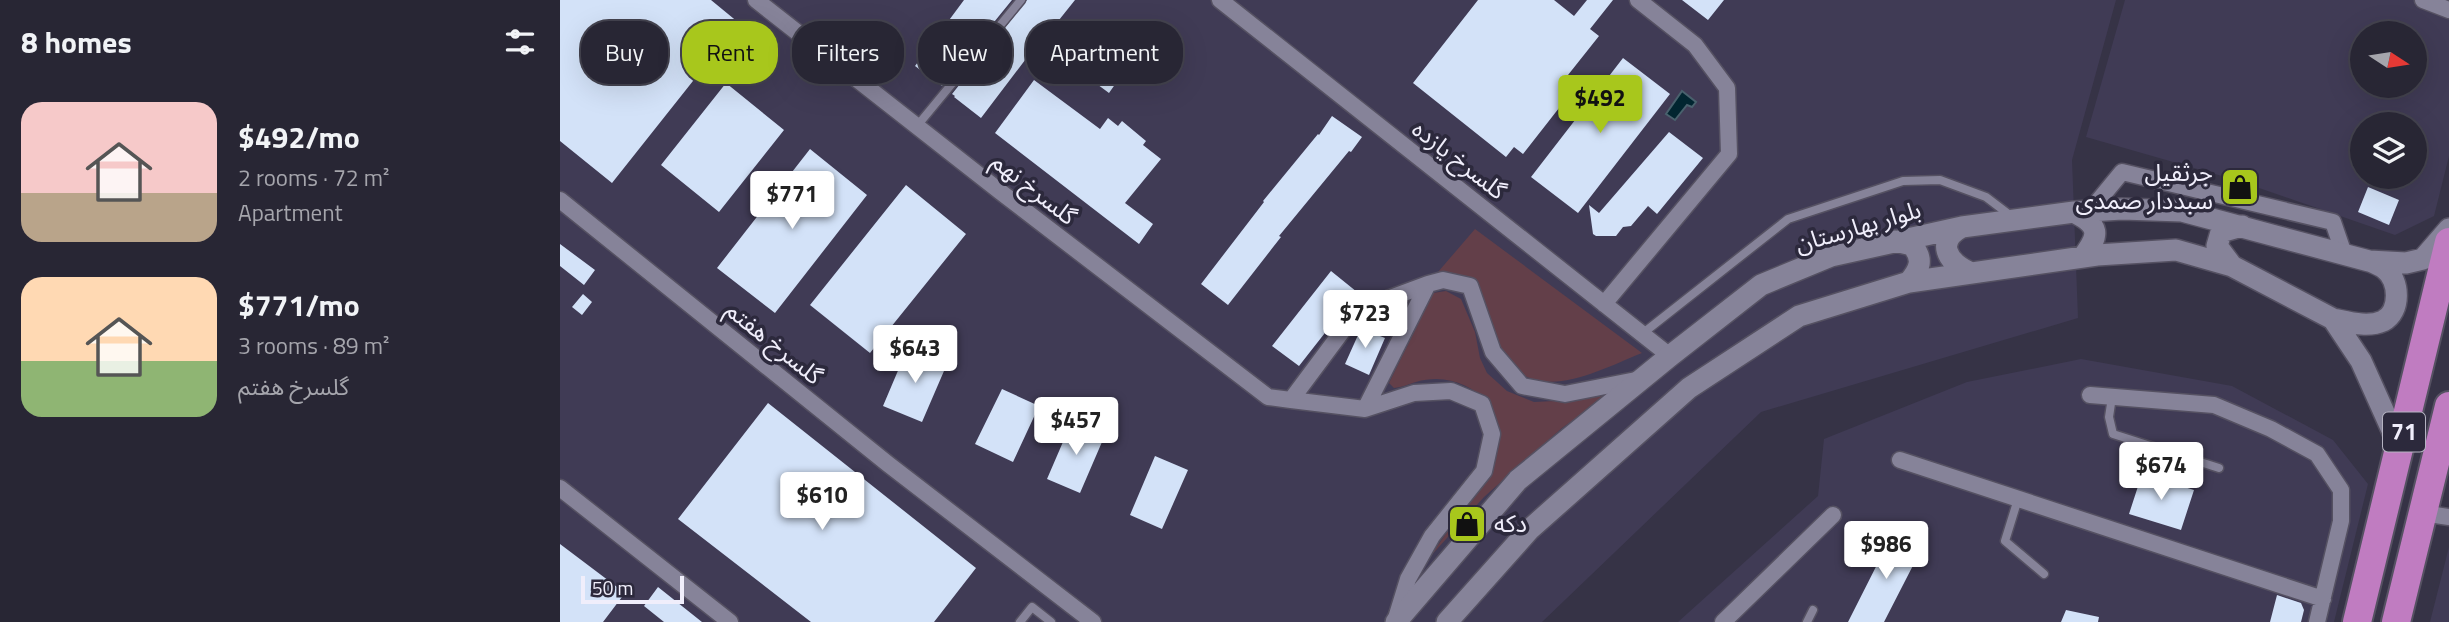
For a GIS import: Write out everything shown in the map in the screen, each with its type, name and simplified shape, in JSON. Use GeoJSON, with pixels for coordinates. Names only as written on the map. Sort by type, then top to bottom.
{"type":"FeatureCollection","features":[{"type":"Feature","properties":{"kind":"highway","name":"71"},"geometry":{"type":"LineString","coordinates":[[2357,622],[2449,242]]}},
{"type":"Feature","properties":{"kind":"highway","name":"71"},"geometry":{"type":"LineString","coordinates":[[2396,622],[2436,515],[2449,405]]}},
{"type":"Feature","properties":{"kind":"street","name":"گلسرخ نهم"},"geometry":{"type":"LineString","coordinates":[[756,0],[1268,397],[1365,409]]}},
{"type":"Feature","properties":{"kind":"street","name":"گلسرخ یازده"},"geometry":{"type":"LineString","coordinates":[[1220,0],[1670,356]]}},
{"type":"Feature","properties":{"kind":"street"},"geometry":{"type":"LineString","coordinates":[[1604,304],[1729,154],[1727,88],[1695,45],[1638,0]]}},
{"type":"Feature","properties":{"kind":"street"},"geometry":{"type":"LineString","coordinates":[[2423,0],[2449,10]]}},
{"type":"Feature","properties":{"kind":"street"},"geometry":{"type":"LineString","coordinates":[[2082,257],[2092,245],[2095,233],[2091,221],[2081,212],[2122,172],[2333,222],[2344,254]]}},
{"type":"Feature","properties":{"kind":"street"},"geometry":{"type":"LineString","coordinates":[[2203,216],[2208,191]]}},
{"type":"Feature","properties":{"kind":"street","name":"گلسرخ هفتم"},"geometry":{"type":"LineString","coordinates":[[560,200],[888,464],[1093,622]]}},
{"type":"Feature","properties":{"kind":"street","name":"بلوار بهارستان"},"geometry":{"type":"LineString","coordinates":[[1395,622],[1518,481],[1761,285],[1831,256],[1962,227],[2122,209],[2182,211],[2369,261],[2406,263],[2423,259],[2449,229]]}},
{"type":"Feature","properties":{"kind":"street"},"geometry":{"type":"LineString","coordinates":[[2232,266],[2217,246],[2221,232],[2242,226]]}},
{"type":"Feature","properties":{"kind":"street"},"geometry":{"type":"LineString","coordinates":[[1962,227],[1953,232],[1947,242],[1947,252],[1951,261],[1969,272]]}},
{"type":"Feature","properties":{"kind":"street"},"geometry":{"type":"LineString","coordinates":[[1895,241],[1912,245],[1920,258],[1919,271],[1909,282]]}},
{"type":"Feature","properties":{"kind":"street"},"geometry":{"type":"LineString","coordinates":[[1447,622],[1529,530],[1689,388],[1799,316],[1909,282],[2082,257],[2176,250],[2232,266],[2333,319],[2360,324],[2383,321],[2395,308],[2396,290],[2387,270],[2369,261]]}},
{"type":"Feature","properties":{"kind":"street"},"geometry":{"type":"LineString","coordinates":[[1291,400],[1359,310],[1443,280],[1470,286],[1493,352],[1522,386],[1565,394],[1643,379]]}},
{"type":"Feature","properties":{"kind":"street"},"geometry":{"type":"LineString","coordinates":[[1365,409],[1428,284]]}},
{"type":"Feature","properties":{"kind":"street"},"geometry":{"type":"LineString","coordinates":[[2333,319],[2361,361],[2400,448]]}},
{"type":"Feature","properties":{"kind":"street"},"geometry":{"type":"LineString","coordinates":[[1365,409],[1415,393],[1451,391],[1482,404],[1492,434],[1484,471],[1432,536],[1408,579],[1395,622]]}},
{"type":"Feature","properties":{"kind":"street"},"geometry":{"type":"LineString","coordinates":[[2090,395],[2214,405],[2271,429],[2317,454],[2341,490],[2341,521],[2323,599],[2321,621]]}},
{"type":"Feature","properties":{"kind":"street"},"geometry":{"type":"LineString","coordinates":[[1900,460],[2323,599]]}},
{"type":"Feature","properties":{"kind":"street"},"geometry":{"type":"LineString","coordinates":[[560,488],[730,622]]}},
{"type":"Feature","properties":{"kind":"street"},"geometry":{"type":"LineString","coordinates":[[1723,622],[1833,515]]}},
{"type":"Feature","properties":{"kind":"lane"},"geometry":{"type":"LineString","coordinates":[[917,126],[1021,0]]}},
{"type":"Feature","properties":{"kind":"lane"},"geometry":{"type":"LineString","coordinates":[[1642,334],[1788,219],[1903,181],[1940,180],[1986,197],[2016,220]]}},
{"type":"Feature","properties":{"kind":"lane"},"geometry":{"type":"LineString","coordinates":[[2112,397],[2109,417],[2113,434],[2219,468]]}},
{"type":"Feature","properties":{"kind":"lane"},"geometry":{"type":"LineString","coordinates":[[2018,499],[2005,541],[2044,574]]}},
{"type":"Feature","properties":{"kind":"lane"},"geometry":{"type":"LineString","coordinates":[[1020,622],[1032,607],[1051,622]]}},
{"type":"Feature","properties":{"kind":"lane"},"geometry":{"type":"LineString","coordinates":[[1807,622],[1813,610]]}},
{"type":"Feature","properties":{"kind":"shaded area"},"geometry":{"type":"Polygon","coordinates":[[[560,0],[2116,0],[2072,160],[2078,318],[1761,412],[1542,622],[560,622],[560,0]]]}},
{"type":"Feature","properties":{"kind":"shaded area"},"geometry":{"type":"Polygon","coordinates":[[[2125,0],[2449,0],[2449,156],[2434,216],[2395,235],[2236,180],[2086,137],[2125,0]]]}},
{"type":"Feature","properties":{"kind":"shaded area"},"geometry":{"type":"Polygon","coordinates":[[[1475,229],[1642,353],[1605,369],[1565,380],[1546,382],[1528,377],[1513,367],[1500,348],[1471,278],[1438,272],[1475,229]]]}},
{"type":"Feature","properties":{"kind":"shaded area"},"geometry":{"type":"Polygon","coordinates":[[[1446,291],[1461,299],[1475,332],[1480,358],[1487,373],[1507,391],[1534,402],[1613,392],[1562,428],[1484,497],[1428,559],[1489,473],[1489,404],[1482,397],[1465,386],[1446,380],[1426,380],[1394,388],[1389,383],[1433,293],[1446,291]]]}},
{"type":"Feature","properties":{"kind":"shaded area"},"geometry":{"type":"Polygon","coordinates":[[[2081,359],[2232,386],[2333,440],[2368,484],[2334,622],[1678,622],[1818,496],[1824,439],[1967,382],[2081,359]]]}},
{"type":"Feature","properties":{"kind":"shaded area"},"geometry":{"type":"Polygon","coordinates":[[[2449,547],[2449,622],[2430,622],[2449,547]]]}},
{"type":"Feature","properties":{"kind":"water"},"geometry":{"type":"Polygon","coordinates":[[[1682,91],[1696,102],[1692,107],[1687,105],[1675,120],[1666,114],[1682,91]]]}},
{"type":"Feature","properties":{"kind":"building"},"geometry":{"type":"Polygon","coordinates":[[[560,0],[711,0],[737,21],[682,21],[682,84],[691,84],[612,183],[560,141],[560,0]]]}},
{"type":"Feature","properties":{"kind":"building"},"geometry":{"type":"Polygon","coordinates":[[[964,0],[1012,0],[995,21],[948,21],[964,0]]]}},
{"type":"Feature","properties":{"kind":"building"},"geometry":{"type":"Polygon","coordinates":[[[1027,0],[1075,0],[1058,21],[1026,21],[1026,59],[1012,77],[1010,21],[1027,0]]]}},
{"type":"Feature","properties":{"kind":"building"},"geometry":{"type":"Polygon","coordinates":[[[1478,0],[1554,0],[1574,16],[1587,0],[1613,0],[1590,29],[1599,36],[1568,75],[1562,87],[1570,94],[1523,154],[1514,147],[1506,157],[1413,83],[1478,0]]]}},
{"type":"Feature","properties":{"kind":"building"},"geometry":{"type":"Polygon","coordinates":[[[1682,0],[1724,0],[1708,20],[1682,0]]]}},
{"type":"Feature","properties":{"kind":"building"},"geometry":{"type":"Polygon","coordinates":[[[1623,58],[1670,94],[1578,213],[1531,177],[1623,58]]]}},
{"type":"Feature","properties":{"kind":"building"},"geometry":{"type":"Polygon","coordinates":[[[725,84],[784,130],[719,212],[661,165],[725,84]]]}},
{"type":"Feature","properties":{"kind":"building"},"geometry":{"type":"Polygon","coordinates":[[[960,84],[1007,84],[981,118],[952,94],[960,84]]]}},
{"type":"Feature","properties":{"kind":"building"},"geometry":{"type":"Polygon","coordinates":[[[1031,84],[1039,84],[1100,129],[1108,118],[1118,126],[1122,121],[1146,141],[1143,145],[1161,159],[1125,203],[1153,224],[1139,244],[995,133],[1031,84]]]}},
{"type":"Feature","properties":{"kind":"building"},"geometry":{"type":"Polygon","coordinates":[[[1097,84],[1115,84],[1109,93],[1097,84]]]}},
{"type":"Feature","properties":{"kind":"building"},"geometry":{"type":"Polygon","coordinates":[[[1332,116],[1362,137],[1279,236],[1281,237],[1228,305],[1201,284],[1263,201],[1332,116]]]}},
{"type":"Feature","properties":{"kind":"building"},"geometry":{"type":"Polygon","coordinates":[[[1669,132],[1703,158],[1657,214],[1648,206],[1631,226],[1623,227],[1616,236],[1593,234],[1589,205],[1599,213],[1669,132]]]}},
{"type":"Feature","properties":{"kind":"building"},"geometry":{"type":"Polygon","coordinates":[[[810,149],[867,195],[775,313],[717,268],[810,149]]]}},
{"type":"Feature","properties":{"kind":"building"},"geometry":{"type":"Polygon","coordinates":[[[906,185],[966,234],[870,353],[810,305],[906,185]]]}},
{"type":"Feature","properties":{"kind":"building"},"geometry":{"type":"Polygon","coordinates":[[[2367,189],[2399,200],[2389,225],[2358,212],[2367,189]]]}},
{"type":"Feature","properties":{"kind":"building"},"geometry":{"type":"Polygon","coordinates":[[[560,244],[595,270],[584,285],[560,266],[560,244]]]}},
{"type":"Feature","properties":{"kind":"building"},"geometry":{"type":"Polygon","coordinates":[[[1331,271],[1357,292],[1299,366],[1272,346],[1331,271]]]}},
{"type":"Feature","properties":{"kind":"building"},"geometry":{"type":"Polygon","coordinates":[[[583,294],[592,302],[582,315],[572,307],[583,294]]]}},
{"type":"Feature","properties":{"kind":"building"},"geometry":{"type":"Polygon","coordinates":[[[1363,324],[1385,338],[1369,375],[1345,364],[1363,324]]]}},
{"type":"Feature","properties":{"kind":"building"},"geometry":{"type":"Polygon","coordinates":[[[908,347],[947,364],[922,422],[883,406],[908,347]]]}},
{"type":"Feature","properties":{"kind":"building"},"geometry":{"type":"Polygon","coordinates":[[[1002,389],[1039,406],[1013,462],[975,444],[1002,389]]]}},
{"type":"Feature","properties":{"kind":"building"},"geometry":{"type":"Polygon","coordinates":[[[768,403],[976,568],[934,622],[811,622],[678,519],[768,403]]]}},
{"type":"Feature","properties":{"kind":"building"},"geometry":{"type":"Polygon","coordinates":[[[1072,421],[1105,435],[1080,493],[1047,479],[1072,421]]]}},
{"type":"Feature","properties":{"kind":"building"},"geometry":{"type":"Polygon","coordinates":[[[1155,456],[1188,470],[1162,529],[1130,515],[1155,456]]]}},
{"type":"Feature","properties":{"kind":"building"},"geometry":{"type":"Polygon","coordinates":[[[2142,474],[2194,490],[2181,530],[2129,514],[2142,474]]]}},
{"type":"Feature","properties":{"kind":"building"},"geometry":{"type":"Polygon","coordinates":[[[1892,535],[1923,546],[1884,622],[1848,622],[1892,535]]]}},
{"type":"Feature","properties":{"kind":"building"},"geometry":{"type":"Polygon","coordinates":[[[560,544],[625,593],[603,622],[560,622],[560,544]]]}},
{"type":"Feature","properties":{"kind":"building"},"geometry":{"type":"Polygon","coordinates":[[[658,587],[702,622],[664,622],[644,606],[658,587]]]}},
{"type":"Feature","properties":{"kind":"building"},"geometry":{"type":"Polygon","coordinates":[[[2277,595],[2301,603],[2304,610],[2301,622],[2270,622],[2277,595]]]}},
{"type":"Feature","properties":{"kind":"building"},"geometry":{"type":"Polygon","coordinates":[[[2066,610],[2099,617],[2098,622],[2061,622],[2066,610]]]}},
{"type":"Feature","properties":{"kind":"place","name":"جرثقیل سبددار صمدی"},"geometry":{"type":"Point","coordinates":[2240,187]}},
{"type":"Feature","properties":{"kind":"place","name":"دکه"},"geometry":{"type":"Point","coordinates":[1467,524]}}]}
